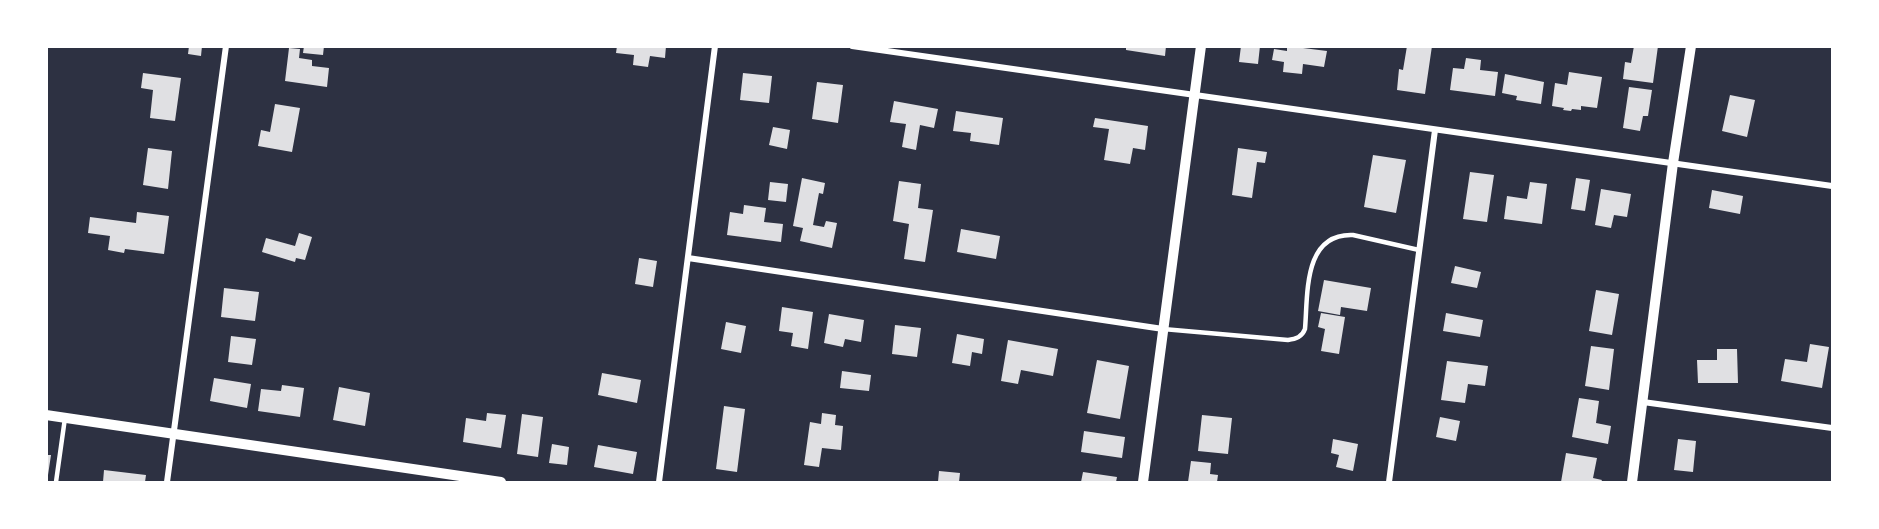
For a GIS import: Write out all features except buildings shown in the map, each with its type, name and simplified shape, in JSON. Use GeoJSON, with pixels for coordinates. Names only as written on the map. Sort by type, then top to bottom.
{"type":"FeatureCollection","features":[{"type":"Feature","properties":{"kind":"street"},"geometry":{"type":"LineString","coordinates":[[167,483],[225,46]]}},
{"type":"Feature","properties":{"kind":"street"},"geometry":{"type":"LineString","coordinates":[[659,483],[716,46]]}},
{"type":"Feature","properties":{"kind":"street"},"geometry":{"type":"LineString","coordinates":[[852,46],[1833,186]]}},
{"type":"Feature","properties":{"kind":"street"},"geometry":{"type":"LineString","coordinates":[[1143,483],[1201,46]]}},
{"type":"Feature","properties":{"kind":"street"},"geometry":{"type":"LineString","coordinates":[[1632,483],[1673,163],[1691,46]]}},
{"type":"Feature","properties":{"kind":"street"},"geometry":{"type":"LineString","coordinates":[[1389,483],[1435,130]]}},
{"type":"Feature","properties":{"kind":"street"},"geometry":{"type":"LineString","coordinates":[[688,258],[1163,329]]}},
{"type":"Feature","properties":{"kind":"street"},"geometry":{"type":"LineString","coordinates":[[1643,402],[1833,428]]}},
{"type":"Feature","properties":{"kind":"street"},"geometry":{"type":"LineString","coordinates":[[46,416],[501,483]]}},
{"type":"Feature","properties":{"kind":"lane"},"geometry":{"type":"LineString","coordinates":[[1163,329],[1296,339],[1303,334],[1305,329],[1313,261],[1319,248],[1329,239],[1342,234],[1353,235],[1419,250]]}},
{"type":"Feature","properties":{"kind":"lane"},"geometry":{"type":"LineString","coordinates":[[56,483],[65,418]]}}]}
